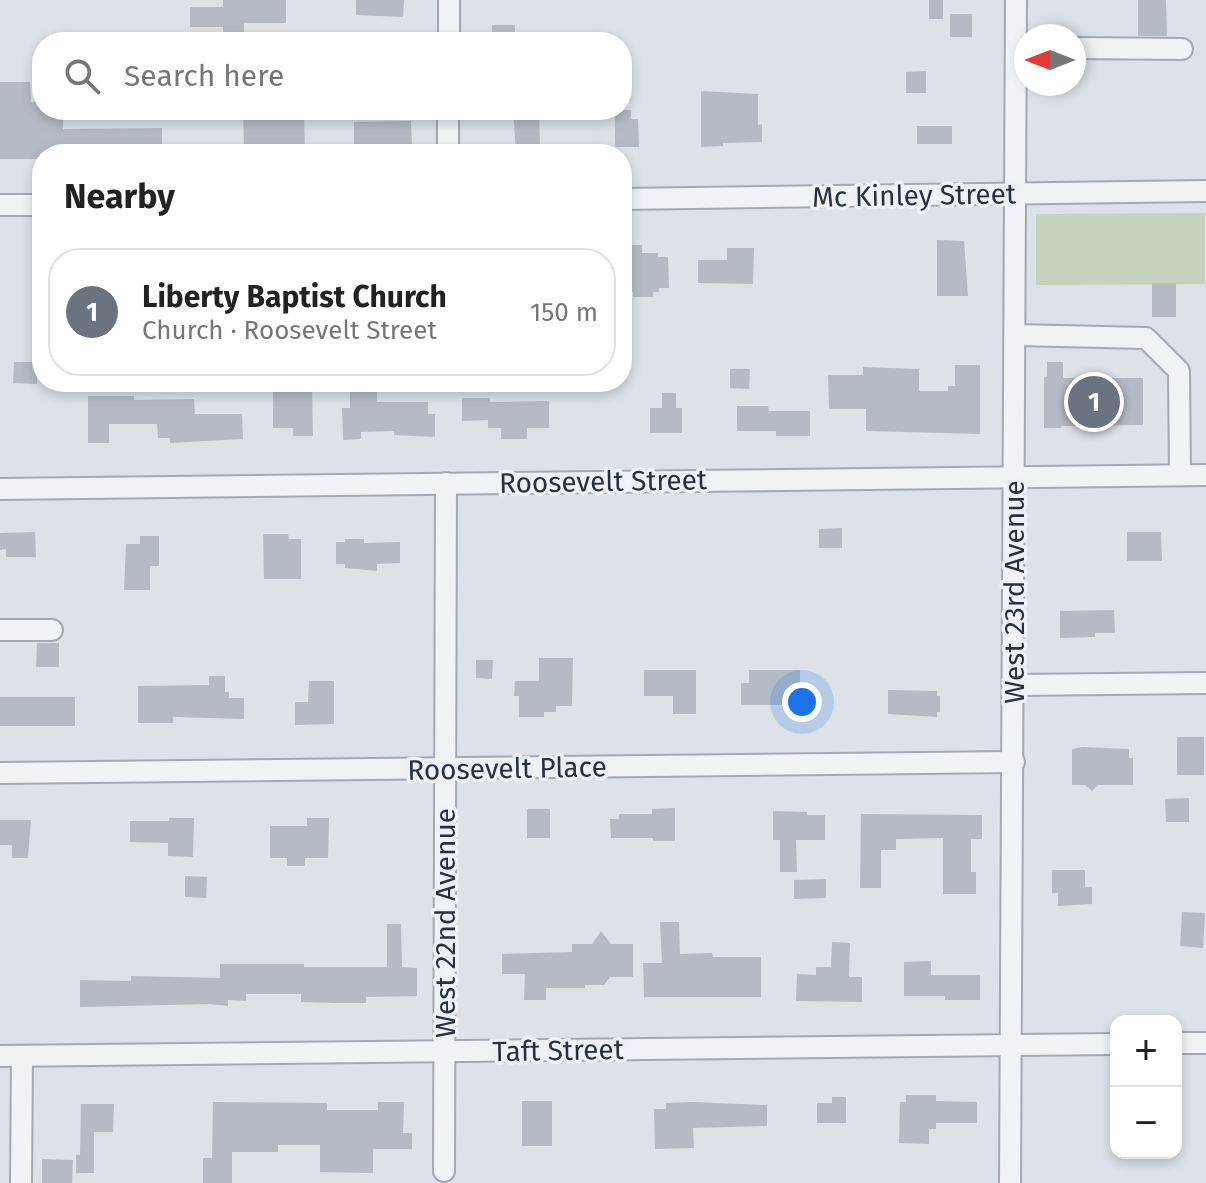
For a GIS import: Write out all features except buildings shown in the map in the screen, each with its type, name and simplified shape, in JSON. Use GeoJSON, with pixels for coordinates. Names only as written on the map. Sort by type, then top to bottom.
{"type":"FeatureCollection","features":[{"type":"Feature","properties":{"kind":"street"},"geometry":{"type":"LineString","coordinates":[[449,0],[449,32]]}},
{"type":"Feature","properties":{"kind":"street","name":"West 23rd Avenue"},"geometry":{"type":"LineString","coordinates":[[1016,0],[1018,24]]}},
{"type":"Feature","properties":{"kind":"street"},"geometry":{"type":"LineString","coordinates":[[1086,48],[1182,49]]}},
{"type":"Feature","properties":{"kind":"street","name":"West 23rd Avenue"},"geometry":{"type":"LineString","coordinates":[[1010,1183],[1015,194],[1019,96]]}},
{"type":"Feature","properties":{"kind":"street"},"geometry":{"type":"LineString","coordinates":[[448,120],[448,144]]}},
{"type":"Feature","properties":{"kind":"street","name":"Mc Kinley Street"},"geometry":{"type":"LineString","coordinates":[[632,199],[1206,191]]}},
{"type":"Feature","properties":{"kind":"street"},"geometry":{"type":"LineString","coordinates":[[0,205],[32,205]]}},
{"type":"Feature","properties":{"kind":"street"},"geometry":{"type":"LineString","coordinates":[[1015,335],[1146,338],[1179,371],[1180,475]]}},
{"type":"Feature","properties":{"kind":"street","name":"Roosevelt Street"},"geometry":{"type":"LineString","coordinates":[[0,489],[1206,475]]}},
{"type":"Feature","properties":{"kind":"street","name":"West 22nd Avenue"},"geometry":{"type":"LineString","coordinates":[[444,1171],[446,483]]}},
{"type":"Feature","properties":{"kind":"street"},"geometry":{"type":"LineString","coordinates":[[0,630],[52,630]]}},
{"type":"Feature","properties":{"kind":"street"},"geometry":{"type":"LineString","coordinates":[[1014,685],[1206,683]]}},
{"type":"Feature","properties":{"kind":"street","name":"Roosevelt Place"},"geometry":{"type":"LineString","coordinates":[[0,773],[1014,762]]}},
{"type":"Feature","properties":{"kind":"street"},"geometry":{"type":"LineString","coordinates":[[1182,1043],[1206,1043]]}},
{"type":"Feature","properties":{"kind":"street","name":"Taft Street"},"geometry":{"type":"LineString","coordinates":[[0,1056],[1110,1044]]}},
{"type":"Feature","properties":{"kind":"street"},"geometry":{"type":"LineString","coordinates":[[21,1183],[22,1056]]}},
{"type":"Feature","properties":{"kind":"green space"},"geometry":{"type":"Polygon","coordinates":[[[1205,213],[1205,284],[1036,285],[1036,214],[1205,213]]]}},
{"type":"Feature","properties":{"kind":"place","name":"Liberty Baptist Church"},"geometry":{"type":"Point","coordinates":[1094,402]}}]}
